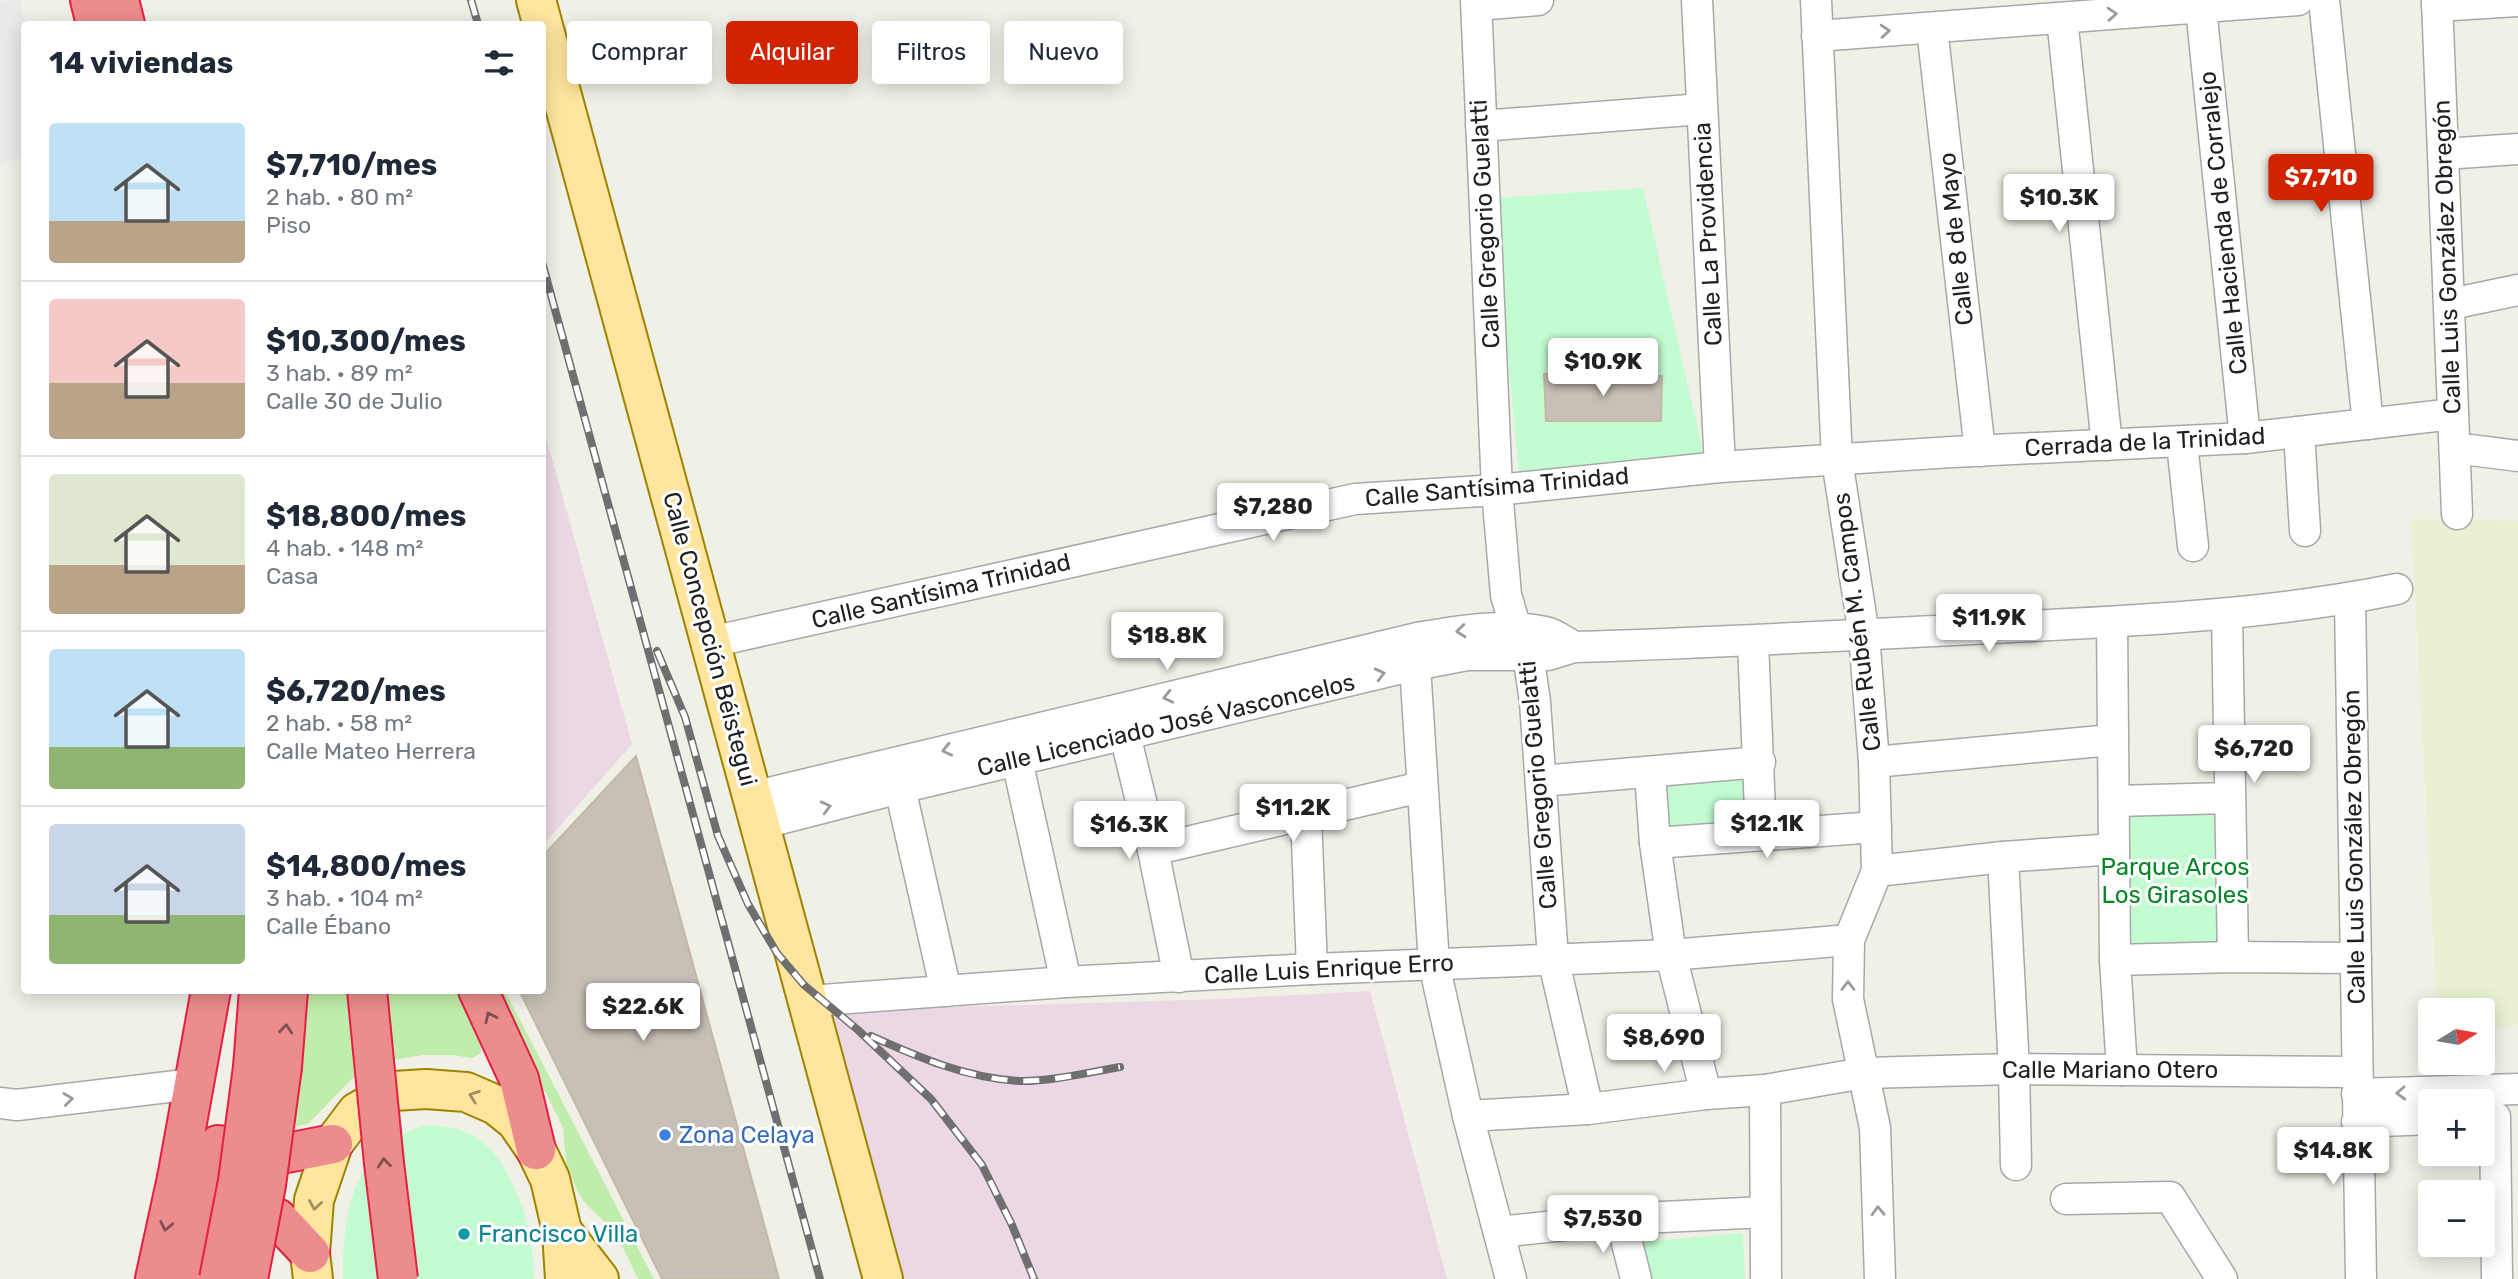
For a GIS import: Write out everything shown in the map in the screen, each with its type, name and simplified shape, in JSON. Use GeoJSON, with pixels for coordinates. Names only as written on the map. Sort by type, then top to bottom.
{"type":"FeatureCollection","features":[{"type":"Feature","properties":{"kind":"highway"},"geometry":{"type":"LineString","coordinates":[[87,0],[94,21]]}},
{"type":"Feature","properties":{"kind":"highway"},"geometry":{"type":"LineString","coordinates":[[121,0],[125,21]]}},
{"type":"Feature","properties":{"kind":"highway"},"geometry":{"type":"LineString","coordinates":[[185,1279],[196,1163],[193,1084],[210,994]]}},
{"type":"Feature","properties":{"kind":"highway"},"geometry":{"type":"LineString","coordinates":[[248,1279],[266,1185],[267,1067],[259,994]]}},
{"type":"Feature","properties":{"kind":"highway"},"geometry":{"type":"LineString","coordinates":[[219,1279],[238,1181],[287,994]]}},
{"type":"Feature","properties":{"kind":"highway"},"geometry":{"type":"LineString","coordinates":[[368,994],[382,1149],[398,1279]]}},
{"type":"Feature","properties":{"kind":"highway"},"geometry":{"type":"LineString","coordinates":[[480,994],[519,1079],[536,1150]]}},
{"type":"Feature","properties":{"kind":"highway"},"geometry":{"type":"LineString","coordinates":[[196,1163],[288,1153],[333,1144]]}},
{"type":"Feature","properties":{"kind":"highway"},"geometry":{"type":"LineString","coordinates":[[196,1163],[277,1218],[311,1266]]}},
{"type":"Feature","properties":{"kind":"highway"},"geometry":{"type":"LineString","coordinates":[[155,1279],[196,1163]]}},
{"type":"Feature","properties":{"kind":"main road","name":"Calle Concepción Béistegui"},"geometry":{"type":"LineString","coordinates":[[536,0],[542,21]]}},
{"type":"Feature","properties":{"kind":"main road","name":"Calle Concepción Béistegui"},"geometry":{"type":"LineString","coordinates":[[546,37],[883,1279]]}},
{"type":"Feature","properties":{"kind":"main road"},"geometry":{"type":"LineString","coordinates":[[311,1266],[314,1200],[333,1144],[357,1112],[394,1091],[426,1089],[467,1092],[496,1105],[516,1121],[536,1150],[550,1179],[562,1231],[565,1279]]}},
{"type":"Feature","properties":{"kind":"main road"},"geometry":{"type":"LineString","coordinates":[[562,1231],[599,1279]]}},
{"type":"Feature","properties":{"kind":"street"},"geometry":{"type":"LineString","coordinates":[[1476,2],[1538,0]]}},
{"type":"Feature","properties":{"kind":"street","name":"Calle La Providencia"},"geometry":{"type":"LineString","coordinates":[[1697,0],[1720,467]]}},
{"type":"Feature","properties":{"kind":"street","name":"Calle Rubén M. Campos"},"geometry":{"type":"LineString","coordinates":[[1816,0],[1837,460],[1864,635],[1874,762],[1877,871],[1849,940],[1848,999],[1875,1128],[1880,1279]]}},
{"type":"Feature","properties":{"kind":"street"},"geometry":{"type":"LineString","coordinates":[[1817,36],[2298,0]]}},
{"type":"Feature","properties":{"kind":"street"},"geometry":{"type":"LineString","coordinates":[[2324,0],[2368,424]]}},
{"type":"Feature","properties":{"kind":"street"},"geometry":{"type":"LineString","coordinates":[[2437,3],[2518,1]]}},
{"type":"Feature","properties":{"kind":"street","name":"Calle Gregorio Guelatti"},"geometry":{"type":"LineString","coordinates":[[1476,2],[1497,490],[1506,595],[1522,642],[1541,781],[1553,958],[1588,1109]]}},
{"type":"Feature","properties":{"kind":"street","name":"Calle Luis González Obregón"},"geometry":{"type":"LineString","coordinates":[[2437,3],[2451,304],[2457,514]]}},
{"type":"Feature","properties":{"kind":"street","name":"Calle Hacienda de Corralejo"},"geometry":{"type":"LineString","coordinates":[[2201,8],[2245,438]]}},
{"type":"Feature","properties":{"kind":"street"},"geometry":{"type":"LineString","coordinates":[[2062,18],[2107,445]]}},
{"type":"Feature","properties":{"kind":"street","name":"Calle 8 de Mayo"},"geometry":{"type":"LineString","coordinates":[[1932,27],[1979,451]]}},
{"type":"Feature","properties":{"kind":"street"},"geometry":{"type":"LineString","coordinates":[[1480,126],[1702,109]]}},
{"type":"Feature","properties":{"kind":"street"},"geometry":{"type":"LineString","coordinates":[[2444,153],[2518,149]]}},
{"type":"Feature","properties":{"kind":"street"},"geometry":{"type":"LineString","coordinates":[[2451,304],[2518,290]]}},
{"type":"Feature","properties":{"kind":"street","name":"Cerrada de la Trinidad"},"geometry":{"type":"LineString","coordinates":[[1837,460],[2182,443],[2453,414]]}},
{"type":"Feature","properties":{"kind":"street"},"geometry":{"type":"LineString","coordinates":[[2299,432],[2305,531]]}},
{"type":"Feature","properties":{"kind":"street"},"geometry":{"type":"LineString","coordinates":[[2182,443],[2193,546]]}},
{"type":"Feature","properties":{"kind":"street"},"geometry":{"type":"LineString","coordinates":[[2455,450],[2518,456]]}},
{"type":"Feature","properties":{"kind":"street","name":"Calle Santísima Trinidad"},"geometry":{"type":"LineString","coordinates":[[711,642],[1355,499],[1497,490],[1720,467],[1837,460]]}},
{"type":"Feature","properties":{"kind":"street","name":"Calle Licenciado José Vasconcelos"},"geometry":{"type":"LineString","coordinates":[[756,811],[900,788],[1125,735],[1416,652],[1462,630],[1522,642],[1548,655],[1574,647],[1753,642],[2227,614],[2350,599],[2397,589]]}},
{"type":"Feature","properties":{"kind":"street","name":"Calle Luis González Obregón"},"geometry":{"type":"LineString","coordinates":[[2350,599],[2361,1279]]}},
{"type":"Feature","properties":{"kind":"street"},"geometry":{"type":"LineString","coordinates":[[2227,614],[2233,957]]}},
{"type":"Feature","properties":{"kind":"street"},"geometry":{"type":"LineString","coordinates":[[2112,622],[2115,961],[2122,1070]]}},
{"type":"Feature","properties":{"kind":"street"},"geometry":{"type":"LineString","coordinates":[[1753,642],[1761,835]]}},
{"type":"Feature","properties":{"kind":"street"},"geometry":{"type":"LineString","coordinates":[[1416,652],[1434,964],[1468,1116],[1511,1279]]}},
{"type":"Feature","properties":{"kind":"street","name":"Calle Licenciado José Vasconcelos"},"geometry":{"type":"LineString","coordinates":[[756,811],[1416,652]]}},
{"type":"Feature","properties":{"kind":"street"},"geometry":{"type":"LineString","coordinates":[[1125,735],[1153,850],[1179,977]]}},
{"type":"Feature","properties":{"kind":"street"},"geometry":{"type":"LineString","coordinates":[[1874,762],[2112,740]]}},
{"type":"Feature","properties":{"kind":"street"},"geometry":{"type":"LineString","coordinates":[[1017,760],[1066,982]]}},
{"type":"Feature","properties":{"kind":"street"},"geometry":{"type":"LineString","coordinates":[[1541,781],[1760,762]]}},
{"type":"Feature","properties":{"kind":"street"},"geometry":{"type":"LineString","coordinates":[[1650,773],[1655,843],[1671,955],[1706,1094]]}},
{"type":"Feature","properties":{"kind":"street"},"geometry":{"type":"LineString","coordinates":[[1153,850],[1422,787]]}},
{"type":"Feature","properties":{"kind":"street"},"geometry":{"type":"LineString","coordinates":[[900,788],[946,991]]}},
{"type":"Feature","properties":{"kind":"street"},"geometry":{"type":"LineString","coordinates":[[2114,801],[2229,798]]}},
{"type":"Feature","properties":{"kind":"street"},"geometry":{"type":"LineString","coordinates":[[1307,815],[1312,969]]}},
{"type":"Feature","properties":{"kind":"street"},"geometry":{"type":"LineString","coordinates":[[1655,843],[1876,827]]}},
{"type":"Feature","properties":{"kind":"street"},"geometry":{"type":"LineString","coordinates":[[1877,871],[2003,857],[2114,849]]}},
{"type":"Feature","properties":{"kind":"street"},"geometry":{"type":"LineString","coordinates":[[2003,857],[2016,1165]]}},
{"type":"Feature","properties":{"kind":"street","name":"Calle Luis Enrique Erro"},"geometry":{"type":"LineString","coordinates":[[809,1001],[1066,982],[1553,958],[1671,955],[1849,940]]}},
{"type":"Feature","properties":{"kind":"street"},"geometry":{"type":"LineString","coordinates":[[2115,961],[2233,957],[2356,958]]}},
{"type":"Feature","properties":{"kind":"street","name":"Calle Mariano Otero"},"geometry":{"type":"LineString","coordinates":[[1468,1116],[1588,1109],[1706,1094],[1765,1090],[1864,1073],[2014,1069],[2122,1070],[2357,1096]]}},
{"type":"Feature","properties":{"kind":"street"},"geometry":{"type":"LineString","coordinates":[[0,1103],[17,1105],[193,1084]]}},
{"type":"Feature","properties":{"kind":"street"},"geometry":{"type":"LineString","coordinates":[[2357,1096],[2518,1089]]}},
{"type":"Feature","properties":{"kind":"street"},"geometry":{"type":"LineString","coordinates":[[1765,1090],[1766,1279]]}},
{"type":"Feature","properties":{"kind":"street"},"geometry":{"type":"LineString","coordinates":[[2357,1096],[2418,1115]]}},
{"type":"Feature","properties":{"kind":"street"},"geometry":{"type":"LineString","coordinates":[[2497,1279],[2499,1117]]}},
{"type":"Feature","properties":{"kind":"street"},"geometry":{"type":"LineString","coordinates":[[2066,1199],[2170,1197],[2222,1279]]}},
{"type":"Feature","properties":{"kind":"street"},"geometry":{"type":"LineString","coordinates":[[1499,1232],[1621,1219],[1766,1212]]}},
{"type":"Feature","properties":{"kind":"street"},"geometry":{"type":"LineString","coordinates":[[1621,1219],[1636,1279]]}},
{"type":"Feature","properties":{"kind":"shaded area"},"geometry":{"type":"Polygon","coordinates":[[[20,0],[25,21],[21,21],[21,158],[0,164],[0,3],[20,0]]]}},
{"type":"Feature","properties":{"kind":"shaded area"},"geometry":{"type":"Polygon","coordinates":[[[546,437],[632,744],[546,842],[546,437]]]}},
{"type":"Feature","properties":{"kind":"shaded area"},"geometry":{"type":"Polygon","coordinates":[[[1370,991],[1447,1279],[899,1279],[823,1011],[1222,999],[1370,991]]]}},
{"type":"Feature","properties":{"kind":"green space"},"geometry":{"type":"Polygon","coordinates":[[[1643,188],[1704,456],[1519,475],[1493,198],[1643,188]]]}},
{"type":"Feature","properties":{"kind":"green space"},"geometry":{"type":"Polygon","coordinates":[[[2411,519],[2518,521],[2518,1025],[2496,1026],[2496,998],[2436,998],[2411,519]]]}},
{"type":"Feature","properties":{"kind":"green space"},"geometry":{"type":"Polygon","coordinates":[[[1757,770],[1755,831],[1657,837],[1653,780],[1757,770]]]}},
{"type":"Feature","properties":{"kind":"green space","name":"Parque Arcos Los Girasoles"},"geometry":{"type":"Polygon","coordinates":[[[2226,802],[2228,955],[2124,955],[2123,806],[2226,802]]]}},
{"type":"Feature","properties":{"kind":"green space"},"geometry":{"type":"Polygon","coordinates":[[[309,994],[459,994],[481,1038],[481,1053],[472,1058],[423,1055],[387,1061],[352,1079],[308,1124],[291,1127],[300,1086],[309,994]]]}},
{"type":"Feature","properties":{"kind":"green space"},"geometry":{"type":"Polygon","coordinates":[[[489,994],[507,994],[654,1279],[638,1279],[616,1233],[578,1193],[566,1161],[563,1127],[504,1012],[489,994]]]}},
{"type":"Feature","properties":{"kind":"green space"},"geometry":{"type":"Polygon","coordinates":[[[425,1125],[453,1128],[468,1133],[484,1143],[497,1158],[509,1176],[525,1218],[534,1279],[343,1279],[350,1206],[367,1166],[381,1149],[425,1125]]]}},
{"type":"Feature","properties":{"kind":"green space"},"geometry":{"type":"Polygon","coordinates":[[[1743,1233],[1745,1279],[1647,1279],[1638,1242],[1743,1233]]]}},
{"type":"Feature","properties":{"kind":"building"},"geometry":{"type":"Polygon","coordinates":[[[1544,374],[1662,376],[1661,421],[1546,421],[1544,374]]]}},
{"type":"Feature","properties":{"kind":"building","name":"Zona Celaya"},"geometry":{"type":"Polygon","coordinates":[[[636,756],[779,1279],[662,1279],[521,994],[546,994],[546,853],[636,756]]]}},
{"type":"Feature","properties":{"kind":"railway"},"geometry":{"type":"LineString","coordinates":[[471,0],[477,21]]}},
{"type":"Feature","properties":{"kind":"railway"},"geometry":{"type":"LineString","coordinates":[[546,277],[820,1279]]}},
{"type":"Feature","properties":{"kind":"railway"},"geometry":{"type":"LineString","coordinates":[[657,651],[685,717],[718,836],[748,904],[777,953],[804,985],[858,1030],[931,1099],[982,1165],[1012,1225],[1034,1279]]}},
{"type":"Feature","properties":{"kind":"railway"},"geometry":{"type":"LineString","coordinates":[[871,1036],[943,1065],[999,1079],[1043,1080],[1120,1067]]}},
{"type":"Feature","properties":{"kind":"place","name":"Zona Celaya"},"geometry":{"type":"Point","coordinates":[665,1135]}},
{"type":"Feature","properties":{"kind":"place","name":"Francisco Villa"},"geometry":{"type":"Point","coordinates":[464,1234]}}]}
